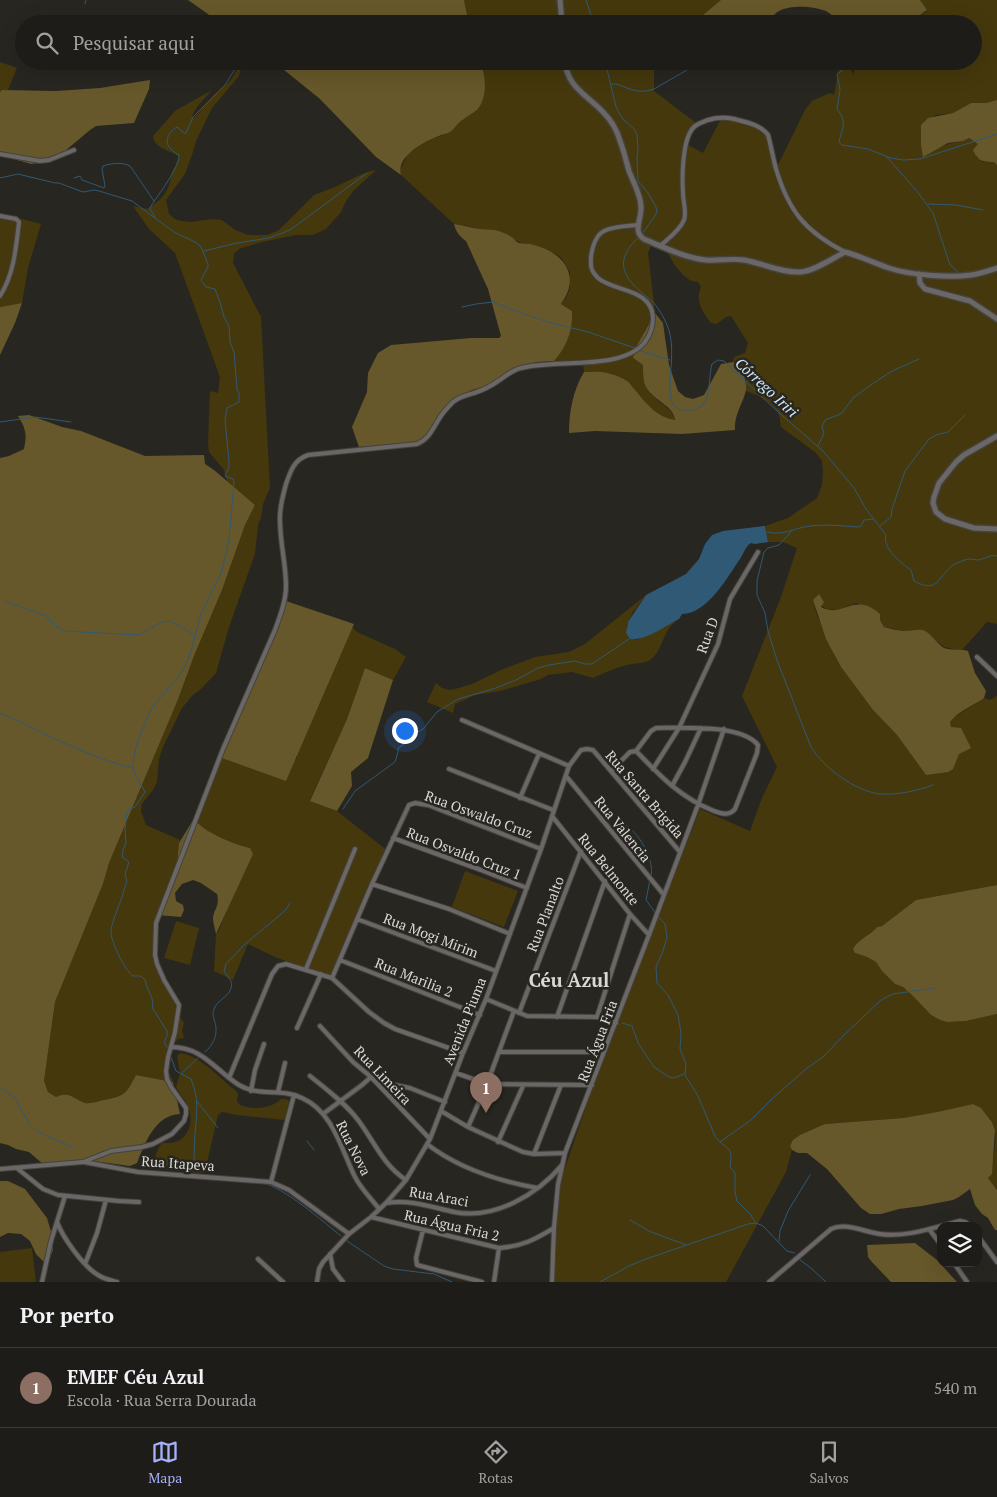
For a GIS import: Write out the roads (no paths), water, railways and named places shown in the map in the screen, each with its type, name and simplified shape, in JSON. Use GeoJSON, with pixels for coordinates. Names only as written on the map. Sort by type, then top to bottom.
{"type":"FeatureCollection","features":[{"type":"Feature","properties":{"kind":"street"},"geometry":{"type":"LineString","coordinates":[[560,0],[561,15]]}},
{"type":"Feature","properties":{"kind":"street"},"geometry":{"type":"LineString","coordinates":[[566,70],[572,83],[608,117],[619,136],[640,201],[641,212],[638,228],[640,237],[691,257],[704,260],[737,259],[800,272],[806,272],[845,252]]}},
{"type":"Feature","properties":{"kind":"street"},"geometry":{"type":"LineString","coordinates":[[661,245],[680,227],[685,217],[682,191],[687,138],[694,126],[715,118],[724,117],[756,126],[766,132],[780,182],[788,201],[798,216],[816,235],[845,252],[890,268],[919,274],[956,277],[973,275],[997,268]]}},
{"type":"Feature","properties":{"kind":"street"},"geometry":{"type":"LineString","coordinates":[[0,154],[40,161],[48,160],[74,150]]}},
{"type":"Feature","properties":{"kind":"street"},"geometry":{"type":"LineString","coordinates":[[0,216],[16,219],[19,222],[14,261],[10,276],[0,296]]}},
{"type":"Feature","properties":{"kind":"street"},"geometry":{"type":"LineString","coordinates":[[0,1169],[84,1162],[112,1151],[153,1144],[172,1134],[184,1122],[186,1108],[167,1079],[166,1064],[179,1010],[176,999],[157,964],[155,955],[156,923],[224,749],[282,610],[286,588],[280,506],[291,468],[300,457],[308,454],[406,446],[423,441],[432,432],[442,414],[454,401],[490,386],[514,370],[600,361],[624,356],[636,351],[648,338],[652,330],[653,315],[651,308],[646,300],[637,294],[604,282],[592,271],[590,265],[594,244],[605,230],[638,228]]}},
{"type":"Feature","properties":{"kind":"street"},"geometry":{"type":"LineString","coordinates":[[919,274],[920,283],[925,289],[970,300],[997,319]]}},
{"type":"Feature","properties":{"kind":"street"},"geometry":{"type":"LineString","coordinates":[[997,436],[964,455],[956,462],[939,483],[933,503],[936,512],[945,519],[974,528],[997,529]]}},
{"type":"Feature","properties":{"kind":"street","name":"Rua D"},"geometry":{"type":"LineString","coordinates":[[653,769],[679,728],[720,638],[730,599],[758,552]]}},
{"type":"Feature","properties":{"kind":"street"},"geometry":{"type":"LineString","coordinates":[[977,657],[997,676]]}},
{"type":"Feature","properties":{"kind":"street"},"geometry":{"type":"LineString","coordinates":[[462,720],[569,766]]}},
{"type":"Feature","properties":{"kind":"street"},"geometry":{"type":"LineString","coordinates":[[612,771],[630,752],[636,751],[651,731],[656,728],[724,729],[755,742],[758,746],[735,809],[724,814],[698,805],[672,786],[636,751]]}},
{"type":"Feature","properties":{"kind":"street"},"geometry":{"type":"LineString","coordinates":[[672,786],[682,770],[700,728]]}},
{"type":"Feature","properties":{"kind":"street","name":"Rua Água Fria"},"geometry":{"type":"LineString","coordinates":[[552,1282],[558,1185],[566,1153],[698,805],[724,729]]}},
{"type":"Feature","properties":{"kind":"street","name":"Avenida Piuma"},"geometry":{"type":"LineString","coordinates":[[317,1282],[318,1269],[349,1234],[386,1203],[406,1180],[430,1139],[463,1053],[480,1016],[569,766],[581,750],[592,750]]}},
{"type":"Feature","properties":{"kind":"street","name":"Rua Santa Brigida"},"geometry":{"type":"LineString","coordinates":[[592,750],[680,852]]}},
{"type":"Feature","properties":{"kind":"street"},"geometry":{"type":"LineString","coordinates":[[520,798],[539,754]]}},
{"type":"Feature","properties":{"kind":"street"},"geometry":{"type":"LineString","coordinates":[[449,769],[553,810]]}},
{"type":"Feature","properties":{"kind":"street","name":"Rua Valencia"},"geometry":{"type":"LineString","coordinates":[[566,776],[664,895]]}},
{"type":"Feature","properties":{"kind":"street","name":"Rua Oswaldo Cruz"},"geometry":{"type":"LineString","coordinates":[[394,838],[409,805],[415,803],[428,805],[541,849]]}},
{"type":"Feature","properties":{"kind":"street","name":"Rua Belmonte"},"geometry":{"type":"LineString","coordinates":[[552,816],[649,935]]}},
{"type":"Feature","properties":{"kind":"street"},"geometry":{"type":"LineString","coordinates":[[332,978],[394,838]]}},
{"type":"Feature","properties":{"kind":"street","name":"Rua Osvaldo Cruz 1"},"geometry":{"type":"LineString","coordinates":[[394,838],[526,888]]}},
{"type":"Feature","properties":{"kind":"street"},"geometry":{"type":"LineString","coordinates":[[306,969],[355,849]]}},
{"type":"Feature","properties":{"kind":"street","name":"Rua Planalto"},"geometry":{"type":"LineString","coordinates":[[519,1013],[581,852]]}},
{"type":"Feature","properties":{"kind":"street"},"geometry":{"type":"LineString","coordinates":[[557,1017],[605,881]]}},
{"type":"Feature","properties":{"kind":"street"},"geometry":{"type":"LineString","coordinates":[[372,884],[449,909],[510,934]]}},
{"type":"Feature","properties":{"kind":"street"},"geometry":{"type":"LineString","coordinates":[[597,1017],[630,914]]}},
{"type":"Feature","properties":{"kind":"street","name":"Rua Mogi Mirim"},"geometry":{"type":"LineString","coordinates":[[357,919],[496,971]]}},
{"type":"Feature","properties":{"kind":"street","name":"Rua Marilia 2"},"geometry":{"type":"LineString","coordinates":[[340,960],[480,1016]]}},
{"type":"Feature","properties":{"kind":"street"},"geometry":{"type":"LineString","coordinates":[[229,1078],[275,969],[281,964],[306,969],[332,978],[368,1012],[384,1023],[395,1029],[463,1053]]}},
{"type":"Feature","properties":{"kind":"street"},"geometry":{"type":"LineString","coordinates":[[297,1028],[321,974]]}},
{"type":"Feature","properties":{"kind":"street"},"geometry":{"type":"LineString","coordinates":[[486,999],[527,1016],[597,1017],[616,1023]]}},
{"type":"Feature","properties":{"kind":"street"},"geometry":{"type":"LineString","coordinates":[[468,1127],[487,1084],[514,1011]]}},
{"type":"Feature","properties":{"kind":"street","name":"Rua Limeira"},"geometry":{"type":"LineString","coordinates":[[320,1026],[430,1139]]}},
{"type":"Feature","properties":{"kind":"street"},"geometry":{"type":"LineString","coordinates":[[251,1091],[255,1070],[264,1044]]}},
{"type":"Feature","properties":{"kind":"street","name":"Rua Nova"},"geometry":{"type":"LineString","coordinates":[[171,1047],[185,1048],[200,1054],[229,1078],[251,1091],[278,1092],[294,1095],[311,1102],[323,1114],[339,1140],[354,1176],[379,1209]]}},
{"type":"Feature","properties":{"kind":"street"},"geometry":{"type":"LineString","coordinates":[[499,1052],[604,1052]]}},
{"type":"Feature","properties":{"kind":"street"},"geometry":{"type":"LineString","coordinates":[[278,1092],[285,1063]]}},
{"type":"Feature","properties":{"kind":"street"},"geometry":{"type":"LineString","coordinates":[[456,1073],[487,1084],[524,1086],[592,1085]]}},
{"type":"Feature","properties":{"kind":"street"},"geometry":{"type":"LineString","coordinates":[[310,1076],[358,1119],[377,1150],[398,1175],[406,1180]]}},
{"type":"Feature","properties":{"kind":"street"},"geometry":{"type":"LineString","coordinates":[[323,1114],[371,1077]]}},
{"type":"Feature","properties":{"kind":"street"},"geometry":{"type":"LineString","coordinates":[[375,1081],[410,1088],[445,1102]]}},
{"type":"Feature","properties":{"kind":"street"},"geometry":{"type":"LineString","coordinates":[[534,1154],[561,1085]]}},
{"type":"Feature","properties":{"kind":"street"},"geometry":{"type":"LineString","coordinates":[[498,1142],[524,1086]]}},
{"type":"Feature","properties":{"kind":"street"},"geometry":{"type":"LineString","coordinates":[[271,1182],[294,1095]]}},
{"type":"Feature","properties":{"kind":"street"},"geometry":{"type":"LineString","coordinates":[[441,1111],[468,1127],[523,1152],[534,1154],[566,1153]]}},
{"type":"Feature","properties":{"kind":"street"},"geometry":{"type":"LineString","coordinates":[[427,1144],[452,1160],[484,1175],[514,1184],[537,1188]]}},
{"type":"Feature","properties":{"kind":"street","name":"Rua Itapeva"},"geometry":{"type":"LineString","coordinates":[[84,1162],[138,1172],[271,1182],[289,1190],[349,1234]]}},
{"type":"Feature","properties":{"kind":"street","name":"Rua Araci"},"geometry":{"type":"LineString","coordinates":[[386,1203],[408,1201],[452,1212],[474,1214],[486,1212],[516,1202],[550,1178],[563,1164]]}},
{"type":"Feature","properties":{"kind":"street"},"geometry":{"type":"LineString","coordinates":[[18,1169],[49,1192],[65,1196],[139,1202]]}},
{"type":"Feature","properties":{"kind":"street"},"geometry":{"type":"LineString","coordinates":[[42,1282],[51,1240],[65,1196]]}},
{"type":"Feature","properties":{"kind":"street"},"geometry":{"type":"LineString","coordinates":[[85,1264],[97,1233],[106,1200]]}},
{"type":"Feature","properties":{"kind":"street","name":"Rua Água Fria 2"},"geometry":{"type":"LineString","coordinates":[[371,1217],[499,1248],[515,1247],[531,1241],[554,1228]]}},
{"type":"Feature","properties":{"kind":"street"},"geometry":{"type":"LineString","coordinates":[[58,1222],[65,1238],[85,1264],[99,1276],[117,1282]]}},
{"type":"Feature","properties":{"kind":"street"},"geometry":{"type":"LineString","coordinates":[[769,1282],[834,1228],[846,1226],[878,1234],[892,1235],[937,1227]]}},
{"type":"Feature","properties":{"kind":"street"},"geometry":{"type":"LineString","coordinates":[[929,1229],[937,1240]]}},
{"type":"Feature","properties":{"kind":"street"},"geometry":{"type":"LineString","coordinates":[[423,1230],[416,1261],[417,1265],[482,1282]]}},
{"type":"Feature","properties":{"kind":"street"},"geometry":{"type":"LineString","coordinates":[[982,1241],[997,1262]]}},
{"type":"Feature","properties":{"kind":"street"},"geometry":{"type":"LineString","coordinates":[[494,1282],[499,1248]]}},
{"type":"Feature","properties":{"kind":"street"},"geometry":{"type":"LineString","coordinates":[[330,1254],[333,1269],[343,1282]]}},
{"type":"Feature","properties":{"kind":"street"},"geometry":{"type":"LineString","coordinates":[[258,1259],[283,1282]]}},
{"type":"Feature","properties":{"kind":"street"},"geometry":{"type":"LineString","coordinates":[[957,1267],[967,1282]]}},
{"type":"Feature","properties":{"kind":"water"},"geometry":{"type":"Polygon","coordinates":[[[765,526],[768,542],[751,543],[746,548],[723,585],[708,602],[700,608],[682,614],[679,619],[655,632],[642,638],[630,639],[626,633],[628,622],[646,595],[686,574],[699,559],[705,544],[712,535],[723,531],[765,526]]]}},
{"type":"Feature","properties":{"kind":"waterway"},"geometry":{"type":"LineString","coordinates":[[85,4],[86,0]]}},
{"type":"Feature","properties":{"kind":"waterway","name":"Córrego Iriri"},"geometry":{"type":"LineString","coordinates":[[586,0],[591,15]]}},
{"type":"Feature","properties":{"kind":"waterway"},"geometry":{"type":"LineString","coordinates":[[155,217],[150,209],[151,206],[172,174],[179,155],[167,143],[169,134],[177,127],[186,133],[193,117],[225,85],[234,70]]}},
{"type":"Feature","properties":{"kind":"waterway","name":"Córrego Iriri"},"geometry":{"type":"LineString","coordinates":[[607,70],[616,107],[622,118],[635,130],[637,135],[638,181],[656,207],[657,212],[655,216],[642,234]]}},
{"type":"Feature","properties":{"kind":"waterway"},"geometry":{"type":"LineString","coordinates":[[611,84],[636,91],[651,90],[687,70]]}},
{"type":"Feature","properties":{"kind":"waterway"},"geometry":{"type":"LineString","coordinates":[[842,70],[837,74],[840,90],[837,109],[843,122],[839,142],[842,145],[868,149],[891,158],[903,160],[920,159],[997,134]]}},
{"type":"Feature","properties":{"kind":"waterway"},"geometry":{"type":"LineString","coordinates":[[886,156],[916,190],[933,213],[950,265],[959,273]]}},
{"type":"Feature","properties":{"kind":"waterway"},"geometry":{"type":"LineString","coordinates":[[74,178],[80,176],[82,180],[104,188],[103,166],[117,163],[124,164],[130,166],[154,201]]}},
{"type":"Feature","properties":{"kind":"waterway"},"geometry":{"type":"LineString","coordinates":[[204,251],[269,238],[290,230],[367,173]]}},
{"type":"Feature","properties":{"kind":"waterway"},"geometry":{"type":"LineString","coordinates":[[0,178],[18,174],[59,183],[83,192],[94,190],[132,201],[174,232],[197,243],[201,247],[208,264],[201,280],[206,287],[215,289],[229,326],[230,342],[234,352],[239,402],[227,408],[225,420],[229,461],[229,467],[225,476],[233,479],[234,482],[229,540],[222,571],[201,614],[190,655],[183,670],[151,709],[137,743],[133,762],[134,772],[145,792],[135,807],[127,812],[126,843],[122,857],[129,862],[125,874],[127,882],[111,931],[115,948],[126,968],[133,976],[141,976],[145,980],[152,998],[153,1009],[167,1031],[164,1042],[167,1047]]}},
{"type":"Feature","properties":{"kind":"waterway"},"geometry":{"type":"LineString","coordinates":[[928,204],[956,205],[983,210]]}},
{"type":"Feature","properties":{"kind":"waterway","name":"Córrego Iriri"},"geometry":{"type":"LineString","coordinates":[[639,237],[632,244],[624,258],[625,272],[634,285],[655,304],[663,316],[670,333],[672,350],[670,394],[675,407],[681,410],[694,410],[700,407],[705,402],[707,395],[712,364],[718,360],[724,361],[823,451],[854,488],[866,509],[886,535],[887,545],[890,550],[911,570],[914,581],[922,585],[934,585],[949,568],[958,562],[997,556]]}},
{"type":"Feature","properties":{"kind":"waterway"},"geometry":{"type":"LineString","coordinates":[[462,307],[493,302],[548,322],[588,332],[635,348]]}},
{"type":"Feature","properties":{"kind":"waterway"},"geometry":{"type":"LineString","coordinates":[[638,350],[670,360]]}},
{"type":"Feature","properties":{"kind":"waterway"},"geometry":{"type":"LineString","coordinates":[[818,446],[824,433],[822,427],[825,420],[841,414],[854,397],[881,378],[919,359]]}},
{"type":"Feature","properties":{"kind":"waterway"},"geometry":{"type":"LineString","coordinates":[[880,526],[891,517],[905,471],[929,439],[948,432],[965,415]]}},
{"type":"Feature","properties":{"kind":"waterway"},"geometry":{"type":"LineString","coordinates":[[0,422],[35,417],[71,422]]}},
{"type":"Feature","properties":{"kind":"waterway"},"geometry":{"type":"LineString","coordinates":[[767,532],[784,532],[816,525],[858,527],[861,526],[864,520],[873,519]]}},
{"type":"Feature","properties":{"kind":"waterway"},"geometry":{"type":"LineString","coordinates":[[791,532],[779,545],[768,548],[764,552],[757,581],[757,595],[765,613],[768,631],[777,660],[811,747],[824,763],[841,777],[870,792],[880,794],[901,793],[933,785]]}},
{"type":"Feature","properties":{"kind":"waterway"},"geometry":{"type":"LineString","coordinates":[[5,601],[46,616],[64,631],[138,635],[166,621],[175,623],[195,636]]}},
{"type":"Feature","properties":{"kind":"waterway"},"geometry":{"type":"LineString","coordinates":[[343,809],[355,791],[395,762],[398,748],[406,743],[405,739],[423,729],[437,712],[458,699],[493,689],[516,680],[538,668],[549,665],[575,661],[592,664],[629,639]]}},
{"type":"Feature","properties":{"kind":"waterway"},"geometry":{"type":"LineString","coordinates":[[0,713],[82,751],[133,768]]}},
{"type":"Feature","properties":{"kind":"waterway"},"geometry":{"type":"LineString","coordinates":[[623,824],[634,832],[644,846],[652,869],[651,876]]}},
{"type":"Feature","properties":{"kind":"waterway"},"geometry":{"type":"LineString","coordinates":[[650,880],[646,900],[665,924],[667,937],[656,967],[657,983],[668,995],[678,1015],[681,1033],[680,1049],[686,1064],[685,1075],[698,1096],[715,1136],[730,1151],[730,1167],[735,1173],[737,1201],[756,1223]]}},
{"type":"Feature","properties":{"kind":"waterway"},"geometry":{"type":"LineString","coordinates":[[205,1052],[216,1035],[214,1009],[228,994],[232,986],[224,971],[226,964],[244,945],[280,915],[290,903]]}},
{"type":"Feature","properties":{"kind":"waterway"},"geometry":{"type":"LineString","coordinates":[[720,1142],[751,1120],[807,1068],[823,1057],[881,1000],[893,994],[934,988]]}},
{"type":"Feature","properties":{"kind":"waterway"},"geometry":{"type":"LineString","coordinates":[[622,1023],[632,1026],[638,1043],[654,1067],[669,1077],[674,1078],[684,1074]]}},
{"type":"Feature","properties":{"kind":"waterway"},"geometry":{"type":"LineString","coordinates":[[171,1057],[176,1071],[191,1079],[195,1093],[197,1113],[193,1169]]}},
{"type":"Feature","properties":{"kind":"waterway"},"geometry":{"type":"LineString","coordinates":[[182,1073],[198,1058]]}},
{"type":"Feature","properties":{"kind":"waterway"},"geometry":{"type":"LineString","coordinates":[[0,1087],[15,1098],[30,1125],[35,1130],[73,1147]]}},
{"type":"Feature","properties":{"kind":"waterway"},"geometry":{"type":"LineString","coordinates":[[197,1101],[218,1128]]}},
{"type":"Feature","properties":{"kind":"waterway"},"geometry":{"type":"LineString","coordinates":[[307,1141],[314,1150]]}},
{"type":"Feature","properties":{"kind":"waterway"},"geometry":{"type":"LineString","coordinates":[[157,1165],[192,1167]]}},
{"type":"Feature","properties":{"kind":"waterway"},"geometry":{"type":"LineString","coordinates":[[779,1241],[780,1231],[788,1211],[810,1175]]}},
{"type":"Feature","properties":{"kind":"waterway"},"geometry":{"type":"LineString","coordinates":[[263,1183],[292,1198],[341,1236]]}},
{"type":"Feature","properties":{"kind":"waterway"},"geometry":{"type":"LineString","coordinates":[[630,1220],[649,1231],[686,1245]]}},
{"type":"Feature","properties":{"kind":"waterway"},"geometry":{"type":"LineString","coordinates":[[600,1282],[646,1259],[748,1224],[756,1223],[763,1226],[787,1251],[795,1253]]}},
{"type":"Feature","properties":{"kind":"waterway"},"geometry":{"type":"LineString","coordinates":[[347,1241],[384,1266],[393,1269],[434,1274],[452,1282]]}},
{"type":"Feature","properties":{"kind":"waterway"},"geometry":{"type":"LineString","coordinates":[[799,1259],[826,1282]]}},
{"type":"Feature","properties":{"kind":"place","name":"EMEF Céu Azul"},"geometry":{"type":"Point","coordinates":[486,1113]}},
{"type":"Feature","properties":{"kind":"district","name":"Céu Azul"},"geometry":{"type":"Point","coordinates":[569,979]}}]}
